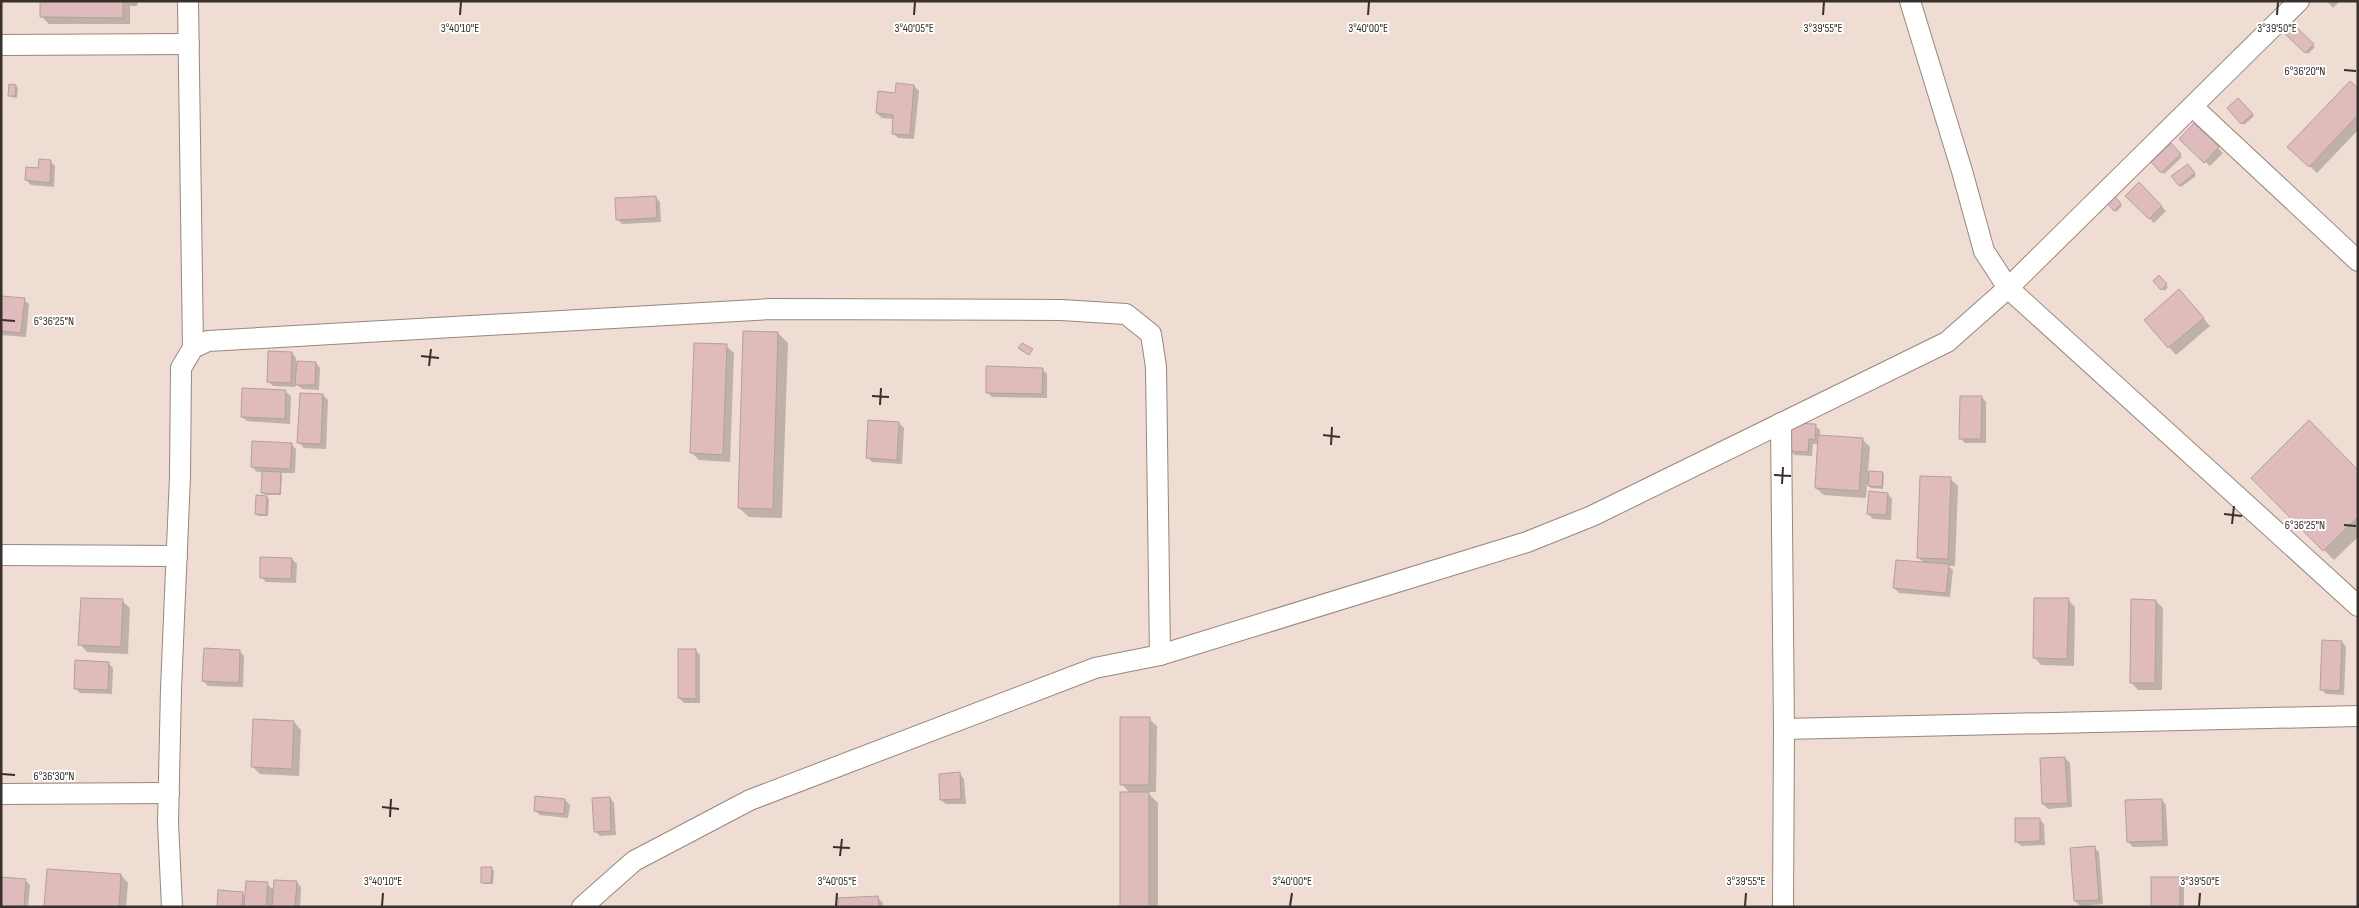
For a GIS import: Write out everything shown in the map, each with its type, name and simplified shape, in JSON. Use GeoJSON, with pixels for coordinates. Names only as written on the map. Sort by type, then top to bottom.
{"type":"FeatureCollection","features":[{"type":"Feature","properties":{"kind":"street"},"geometry":{"type":"LineString","coordinates":[[172,907],[169,793],[182,368],[193,348],[188,1]]}},
{"type":"Feature","properties":{"kind":"street"},"geometry":{"type":"LineString","coordinates":[[1910,1],[1962,171],[1984,251],[2008,288],[2358,606]]}},
{"type":"Feature","properties":{"kind":"street"},"geometry":{"type":"LineString","coordinates":[[582,907],[634,861],[750,800],[1095,668],[1160,654],[1526,542],[1592,516],[1947,342],[2008,288],[2298,1]]}},
{"type":"Feature","properties":{"kind":"street"},"geometry":{"type":"LineString","coordinates":[[1,45],[189,44]]}},
{"type":"Feature","properties":{"kind":"street"},"geometry":{"type":"LineString","coordinates":[[2193,107],[2358,261]]}},
{"type":"Feature","properties":{"kind":"street"},"geometry":{"type":"LineString","coordinates":[[193,348],[208,341],[771,309],[1061,310],[1126,314],[1151,334],[1156,367],[1160,654]]}},
{"type":"Feature","properties":{"kind":"street"},"geometry":{"type":"LineString","coordinates":[[1781,423],[1784,729],[1783,907]]}},
{"type":"Feature","properties":{"kind":"street"},"geometry":{"type":"LineString","coordinates":[[1,555],[177,556]]}},
{"type":"Feature","properties":{"kind":"street"},"geometry":{"type":"LineString","coordinates":[[1784,729],[2358,716]]}},
{"type":"Feature","properties":{"kind":"street"},"geometry":{"type":"LineString","coordinates":[[1,794],[169,793]]}},
{"type":"Feature","properties":{"kind":"building"},"geometry":{"type":"Polygon","coordinates":[[[40,1],[123,1],[123,18],[40,17],[40,1]]]}},
{"type":"Feature","properties":{"kind":"building"},"geometry":{"type":"Polygon","coordinates":[[[2292,23],[2314,44],[2305,53],[2283,32],[2292,23]]]}},
{"type":"Feature","properties":{"kind":"building"},"geometry":{"type":"Polygon","coordinates":[[[2350,81],[2358,88],[2358,115],[2309,167],[2287,147],[2350,81]]]}},
{"type":"Feature","properties":{"kind":"building"},"geometry":{"type":"Polygon","coordinates":[[[896,83],[914,85],[910,135],[892,134],[893,115],[876,113],[878,91],[895,93],[896,83]]]}},
{"type":"Feature","properties":{"kind":"building"},"geometry":{"type":"Polygon","coordinates":[[[9,84],[16,85],[15,96],[8,96],[9,84]]]}},
{"type":"Feature","properties":{"kind":"building"},"geometry":{"type":"Polygon","coordinates":[[[2238,98],[2253,114],[2241,124],[2227,108],[2238,98]]]}},
{"type":"Feature","properties":{"kind":"building"},"geometry":{"type":"Polygon","coordinates":[[[2194,123],[2219,147],[2204,163],[2179,139],[2194,123]]]}},
{"type":"Feature","properties":{"kind":"building"},"geometry":{"type":"Polygon","coordinates":[[[2171,143],[2181,154],[2161,173],[2151,162],[2171,143]]]}},
{"type":"Feature","properties":{"kind":"building"},"geometry":{"type":"Polygon","coordinates":[[[39,159],[51,160],[50,183],[25,180],[26,167],[38,168],[39,159]]]}},
{"type":"Feature","properties":{"kind":"building"},"geometry":{"type":"Polygon","coordinates":[[[2188,164],[2195,173],[2179,186],[2171,176],[2188,164]]]}},
{"type":"Feature","properties":{"kind":"building"},"geometry":{"type":"Polygon","coordinates":[[[2139,182],[2162,206],[2149,219],[2125,196],[2139,182]]]}},
{"type":"Feature","properties":{"kind":"building"},"geometry":{"type":"Polygon","coordinates":[[[2114,195],[2121,204],[2114,211],[2106,202],[2114,195]]]}},
{"type":"Feature","properties":{"kind":"building"},"geometry":{"type":"Polygon","coordinates":[[[656,196],[657,218],[616,220],[615,198],[656,196]]]}},
{"type":"Feature","properties":{"kind":"building"},"geometry":{"type":"Polygon","coordinates":[[[2159,275],[2167,284],[2161,290],[2153,281],[2159,275]]]}},
{"type":"Feature","properties":{"kind":"building"},"geometry":{"type":"Polygon","coordinates":[[[2179,289],[2204,318],[2168,348],[2144,320],[2179,289]]]}},
{"type":"Feature","properties":{"kind":"building"},"geometry":{"type":"Polygon","coordinates":[[[1,296],[25,298],[21,333],[1,331],[1,296]]]}},
{"type":"Feature","properties":{"kind":"building"},"geometry":{"type":"Polygon","coordinates":[[[743,331],[778,332],[773,509],[738,508],[743,331]]]}},
{"type":"Feature","properties":{"kind":"building"},"geometry":{"type":"Polygon","coordinates":[[[694,343],[727,344],[723,455],[690,453],[694,343]]]}},
{"type":"Feature","properties":{"kind":"building"},"geometry":{"type":"Polygon","coordinates":[[[1022,343],[1033,349],[1029,355],[1018,348],[1022,343]]]}},
{"type":"Feature","properties":{"kind":"building"},"geometry":{"type":"Polygon","coordinates":[[[268,351],[292,352],[291,383],[267,382],[268,351]]]}},
{"type":"Feature","properties":{"kind":"building"},"geometry":{"type":"Polygon","coordinates":[[[297,361],[316,362],[315,385],[295,385],[297,361]]]}},
{"type":"Feature","properties":{"kind":"building"},"geometry":{"type":"Polygon","coordinates":[[[986,366],[1043,368],[1042,394],[986,393],[986,366]]]}},
{"type":"Feature","properties":{"kind":"building"},"geometry":{"type":"Polygon","coordinates":[[[242,388],[286,390],[285,419],[241,417],[242,388]]]}},
{"type":"Feature","properties":{"kind":"building"},"geometry":{"type":"Polygon","coordinates":[[[300,393],[323,394],[321,444],[297,443],[300,393]]]}},
{"type":"Feature","properties":{"kind":"building"},"geometry":{"type":"Polygon","coordinates":[[[1960,396],[1982,396],[1981,439],[1959,439],[1960,396]]]}},
{"type":"Feature","properties":{"kind":"building"},"geometry":{"type":"Polygon","coordinates":[[[868,420],[899,422],[897,460],[866,458],[868,420]]]}},
{"type":"Feature","properties":{"kind":"building"},"geometry":{"type":"Polygon","coordinates":[[[2309,420],[2358,470],[2358,517],[2323,551],[2251,478],[2309,420]]]}},
{"type":"Feature","properties":{"kind":"building"},"geometry":{"type":"Polygon","coordinates":[[[1790,423],[1816,424],[1815,440],[1809,439],[1808,452],[1789,451],[1790,423]]]}},
{"type":"Feature","properties":{"kind":"building"},"geometry":{"type":"Polygon","coordinates":[[[1818,435],[1863,438],[1859,491],[1815,488],[1818,435]]]}},
{"type":"Feature","properties":{"kind":"building"},"geometry":{"type":"Polygon","coordinates":[[[252,441],[292,443],[290,469],[251,467],[252,441]]]}},
{"type":"Feature","properties":{"kind":"building"},"geometry":{"type":"Polygon","coordinates":[[[262,471],[281,472],[280,494],[261,493],[262,471]]]}},
{"type":"Feature","properties":{"kind":"building"},"geometry":{"type":"Polygon","coordinates":[[[1869,471],[1883,472],[1882,487],[1868,486],[1869,471]]]}},
{"type":"Feature","properties":{"kind":"building"},"geometry":{"type":"Polygon","coordinates":[[[1920,476],[1951,477],[1948,559],[1917,558],[1920,476]]]}},
{"type":"Feature","properties":{"kind":"building"},"geometry":{"type":"Polygon","coordinates":[[[1869,491],[1888,493],[1886,515],[1867,514],[1869,491]]]}},
{"type":"Feature","properties":{"kind":"building"},"geometry":{"type":"Polygon","coordinates":[[[256,495],[267,496],[266,515],[255,514],[256,495]]]}},
{"type":"Feature","properties":{"kind":"building"},"geometry":{"type":"Polygon","coordinates":[[[260,557],[292,558],[291,579],[260,578],[260,557]]]}},
{"type":"Feature","properties":{"kind":"building"},"geometry":{"type":"Polygon","coordinates":[[[1896,560],[1949,564],[1946,593],[1893,588],[1896,560]]]}},
{"type":"Feature","properties":{"kind":"building"},"geometry":{"type":"Polygon","coordinates":[[[81,598],[123,599],[121,647],[78,645],[81,598]]]}},
{"type":"Feature","properties":{"kind":"building"},"geometry":{"type":"Polygon","coordinates":[[[2034,598],[2069,598],[2067,659],[2033,658],[2034,598]]]}},
{"type":"Feature","properties":{"kind":"building"},"geometry":{"type":"Polygon","coordinates":[[[2131,599],[2156,600],[2155,683],[2130,683],[2131,599]]]}},
{"type":"Feature","properties":{"kind":"building"},"geometry":{"type":"Polygon","coordinates":[[[2322,640],[2342,641],[2340,691],[2320,690],[2322,640]]]}},
{"type":"Feature","properties":{"kind":"building"},"geometry":{"type":"Polygon","coordinates":[[[204,648],[240,650],[239,683],[202,681],[204,648]]]}},
{"type":"Feature","properties":{"kind":"building"},"geometry":{"type":"Polygon","coordinates":[[[678,649],[696,649],[696,699],[678,698],[678,649]]]}},
{"type":"Feature","properties":{"kind":"building"},"geometry":{"type":"Polygon","coordinates":[[[75,660],[109,662],[108,690],[74,689],[75,660]]]}},
{"type":"Feature","properties":{"kind":"building"},"geometry":{"type":"Polygon","coordinates":[[[1120,717],[1150,717],[1149,785],[1120,785],[1120,717]]]}},
{"type":"Feature","properties":{"kind":"building"},"geometry":{"type":"Polygon","coordinates":[[[253,719],[294,721],[292,769],[251,767],[253,719]]]}},
{"type":"Feature","properties":{"kind":"building"},"geometry":{"type":"Polygon","coordinates":[[[2065,757],[2068,803],[2042,804],[2040,758],[2065,757]]]}},
{"type":"Feature","properties":{"kind":"building"},"geometry":{"type":"Polygon","coordinates":[[[960,772],[961,799],[940,800],[939,774],[960,772]]]}},
{"type":"Feature","properties":{"kind":"building"},"geometry":{"type":"Polygon","coordinates":[[[1120,792],[1149,792],[1149,907],[1120,907],[1120,792]]]}},
{"type":"Feature","properties":{"kind":"building"},"geometry":{"type":"Polygon","coordinates":[[[535,796],[565,799],[564,814],[534,811],[535,796]]]}},
{"type":"Feature","properties":{"kind":"building"},"geometry":{"type":"Polygon","coordinates":[[[610,797],[611,831],[594,832],[592,798],[610,797]]]}},
{"type":"Feature","properties":{"kind":"building"},"geometry":{"type":"Polygon","coordinates":[[[2162,799],[2163,841],[2127,842],[2125,800],[2162,799]]]}},
{"type":"Feature","properties":{"kind":"building"},"geometry":{"type":"Polygon","coordinates":[[[2015,818],[2040,818],[2040,841],[2015,842],[2015,818]]]}},
{"type":"Feature","properties":{"kind":"building"},"geometry":{"type":"Polygon","coordinates":[[[2095,846],[2099,900],[2074,901],[2070,848],[2095,846]]]}},
{"type":"Feature","properties":{"kind":"building"},"geometry":{"type":"Polygon","coordinates":[[[481,867],[492,867],[491,883],[481,883],[481,867]]]}},
{"type":"Feature","properties":{"kind":"building"},"geometry":{"type":"Polygon","coordinates":[[[47,869],[121,874],[119,907],[44,907],[47,869]]]}},
{"type":"Feature","properties":{"kind":"building"},"geometry":{"type":"Polygon","coordinates":[[[1,877],[26,879],[24,907],[1,907],[1,877]]]}},
{"type":"Feature","properties":{"kind":"building"},"geometry":{"type":"Polygon","coordinates":[[[2151,877],[2180,877],[2180,907],[2151,907],[2151,877]]]}},
{"type":"Feature","properties":{"kind":"building"},"geometry":{"type":"Polygon","coordinates":[[[274,880],[297,881],[295,907],[272,907],[274,880]]]}},
{"type":"Feature","properties":{"kind":"building"},"geometry":{"type":"Polygon","coordinates":[[[246,881],[268,882],[266,907],[244,907],[246,881]]]}},
{"type":"Feature","properties":{"kind":"building"},"geometry":{"type":"Polygon","coordinates":[[[218,890],[243,892],[242,907],[217,907],[218,890]]]}},
{"type":"Feature","properties":{"kind":"building"},"geometry":{"type":"Polygon","coordinates":[[[878,896],[879,907],[838,907],[838,898],[878,896]]]}}]}
